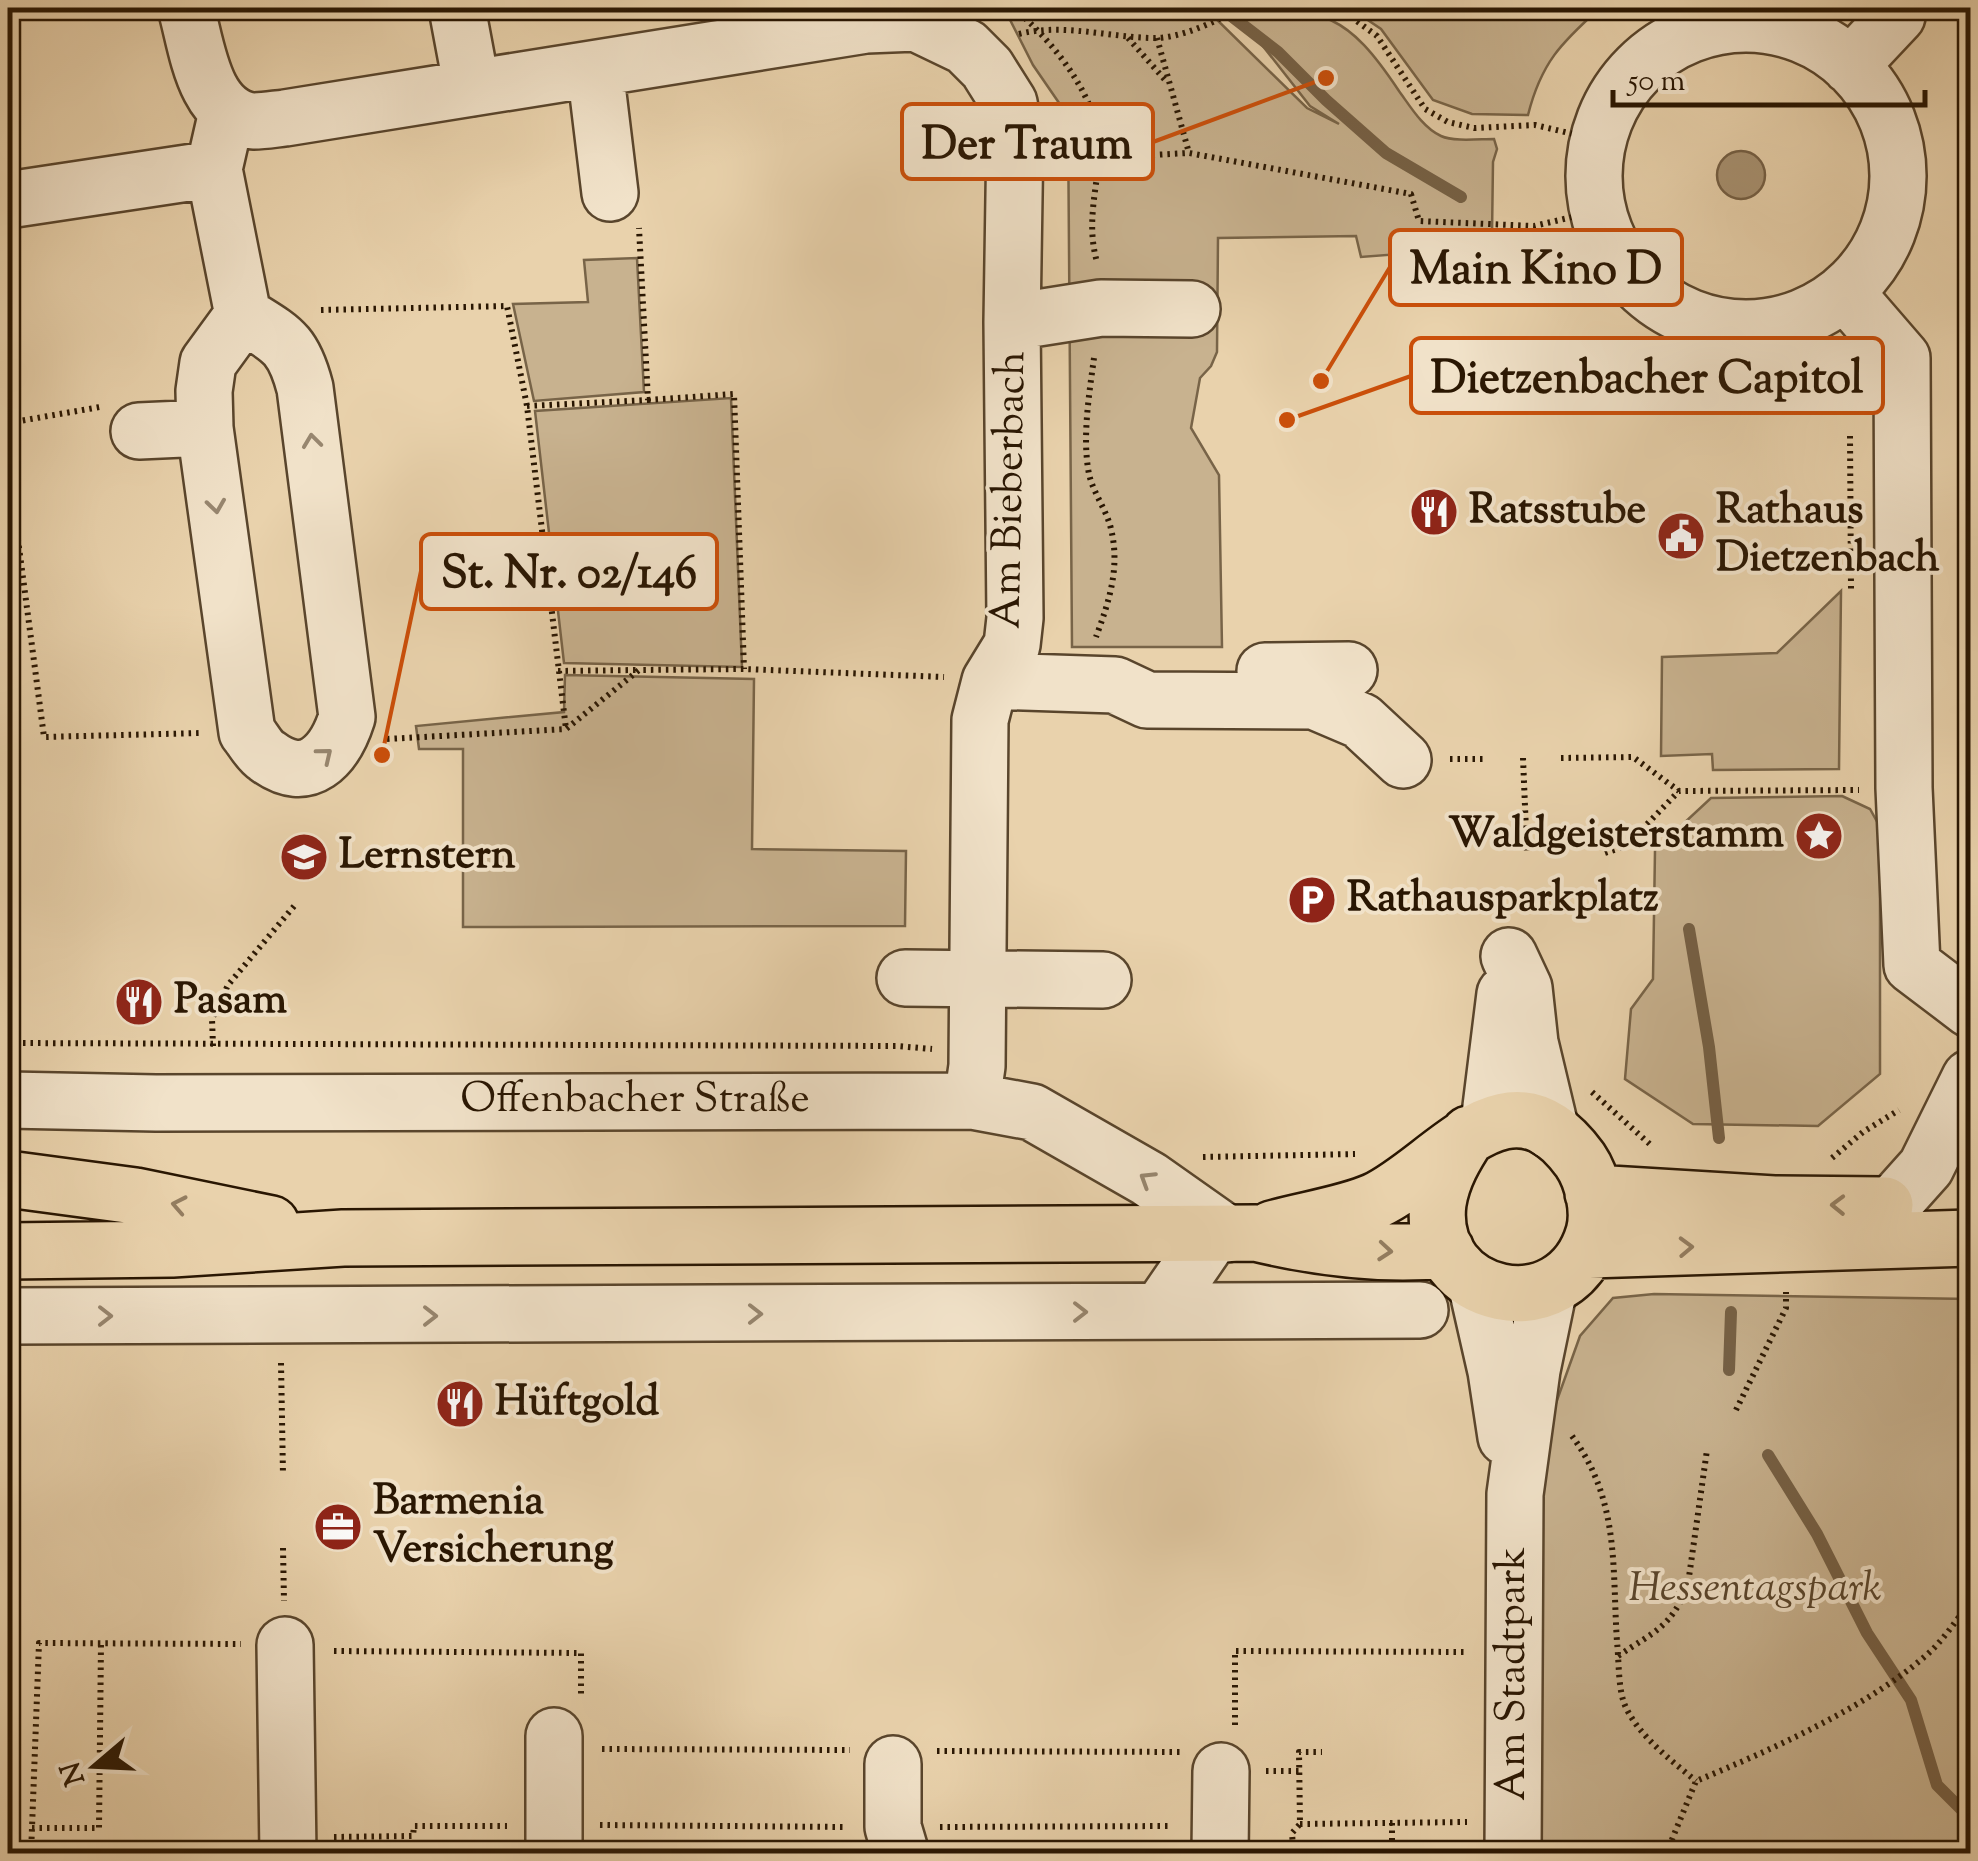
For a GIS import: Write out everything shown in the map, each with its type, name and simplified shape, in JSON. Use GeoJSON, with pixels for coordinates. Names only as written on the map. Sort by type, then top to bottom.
{"type":"FeatureCollection","features":[{"type":"Feature","properties":{"kind":"main road"},"geometry":{"type":"LineString","coordinates":[[1532,1123],[1550,1132],[1570,1147],[1585,1168],[1597,1222],[1588,1250],[1565,1279],[1524,1295],[1499,1293],[1461,1267],[1438,1227],[1438,1202],[1446,1175],[1479,1128],[1532,1123]]}},
{"type":"Feature","properties":{"kind":"main road","name":"Offenbacher Straße"},"geometry":{"type":"LineString","coordinates":[[1232,1234],[1372,1202],[1479,1128]]}},
{"type":"Feature","properties":{"kind":"main road","name":"Offenbacher Straße"},"geometry":{"type":"LineString","coordinates":[[8,1179],[136,1196],[343,1238]]}},
{"type":"Feature","properties":{"kind":"main road"},"geometry":{"type":"LineString","coordinates":[[1593,1193],[1774,1204],[1970,1201]]}},
{"type":"Feature","properties":{"kind":"main road","name":"Offenbacher Straße"},"geometry":{"type":"LineString","coordinates":[[8,1250],[172,1248],[343,1238],[1232,1234],[1313,1246],[1412,1253],[1461,1267]]}},
{"type":"Feature","properties":{"kind":"main road"},"geometry":{"type":"LineString","coordinates":[[1588,1250],[1970,1238]]}},
{"type":"Feature","properties":{"kind":"street"},"geometry":{"type":"LineString","coordinates":[[186,8],[205,80],[227,112],[252,121],[866,26],[969,27]]}},
{"type":"Feature","properties":{"kind":"street"},"geometry":{"type":"LineString","coordinates":[[457,8],[472,88]]}},
{"type":"Feature","properties":{"kind":"street"},"geometry":{"type":"LineString","coordinates":[[1850,66],[1897,16],[1897,8]]}},
{"type":"Feature","properties":{"kind":"street"},"geometry":{"type":"LineString","coordinates":[[1723,18],[1798,33],[1818,42],[1850,66],[1866,83],[1887,120],[1900,164],[1890,225],[1870,264],[1844,292],[1819,310],[1783,324],[1740,328],[1697,320],[1658,300],[1626,270],[1604,232],[1598,211],[1594,167],[1598,140],[1612,104],[1638,68],[1673,42],[1723,18]]}},
{"type":"Feature","properties":{"kind":"street","name":"Am Bieberbach"},"geometry":{"type":"LineString","coordinates":[[969,27],[987,68],[1009,102],[1015,134],[1012,322],[1016,618],[1012,645],[990,681],[980,720],[974,1077]]}},
{"type":"Feature","properties":{"kind":"street"},"geometry":{"type":"LineString","coordinates":[[595,69],[624,202]]}},
{"type":"Feature","properties":{"kind":"street"},"geometry":{"type":"LineString","coordinates":[[227,112],[214,169],[243,315],[282,340],[297,358],[305,388],[347,717],[338,744],[327,756],[316,765],[296,769],[266,756],[247,732],[206,428],[204,390],[208,363],[243,315]]}},
{"type":"Feature","properties":{"kind":"street"},"geometry":{"type":"LineString","coordinates":[[8,200],[214,169]]}},
{"type":"Feature","properties":{"kind":"street"},"geometry":{"type":"LineString","coordinates":[[1844,292],[1902,358],[1871,783],[1912,965],[1970,1009]]}},
{"type":"Feature","properties":{"kind":"street"},"geometry":{"type":"LineString","coordinates":[[1012,322],[1100,308],[1192,310]]}},
{"type":"Feature","properties":{"kind":"street"},"geometry":{"type":"LineString","coordinates":[[139,431],[206,428]]}},
{"type":"Feature","properties":{"kind":"street"},"geometry":{"type":"LineString","coordinates":[[990,681],[1114,685],[1148,673],[1349,670]]}},
{"type":"Feature","properties":{"kind":"street"},"geometry":{"type":"LineString","coordinates":[[1114,685],[1147,700],[1314,700],[1362,721],[1404,760]]}},
{"type":"Feature","properties":{"kind":"street"},"geometry":{"type":"LineString","coordinates":[[1479,1128],[1509,956],[1524,988],[1530,1043],[1550,1132]]}},
{"type":"Feature","properties":{"kind":"street"},"geometry":{"type":"LineString","coordinates":[[905,978],[1103,980]]}},
{"type":"Feature","properties":{"kind":"street","name":"Offenbacher Straße"},"geometry":{"type":"LineString","coordinates":[[8,1100],[214,1102],[974,1077],[1232,1234]]}},
{"type":"Feature","properties":{"kind":"street"},"geometry":{"type":"LineString","coordinates":[[1892,1205],[1926,1167],[1970,1078]]}},
{"type":"Feature","properties":{"kind":"street"},"geometry":{"type":"LineString","coordinates":[[1160,1311],[1232,1234]]}},
{"type":"Feature","properties":{"kind":"street","name":"Am Stadtpark"},"geometry":{"type":"LineString","coordinates":[[1461,1267],[1496,1371],[1515,1494]]}},
{"type":"Feature","properties":{"kind":"street","name":"Am Stadtpark"},"geometry":{"type":"LineString","coordinates":[[1513,1838],[1515,1494],[1548,1288]]}},
{"type":"Feature","properties":{"kind":"street"},"geometry":{"type":"LineString","coordinates":[[8,1316],[1420,1310]]}},
{"type":"Feature","properties":{"kind":"street"},"geometry":{"type":"LineString","coordinates":[[286,1648],[288,1845]]}},
{"type":"Feature","properties":{"kind":"street"},"geometry":{"type":"LineString","coordinates":[[554,1839],[578,1732]]}},
{"type":"Feature","properties":{"kind":"street"},"geometry":{"type":"LineString","coordinates":[[1217,1753],[1220,1839]]}},
{"type":"Feature","properties":{"kind":"street"},"geometry":{"type":"LineString","coordinates":[[893,1755],[893,1827],[901,1854]]}},
{"type":"Feature","properties":{"kind":"path"},"geometry":{"type":"LineString","coordinates":[[969,27],[1156,38],[1200,26],[1240,8]]}},
{"type":"Feature","properties":{"kind":"path"},"geometry":{"type":"LineString","coordinates":[[1339,8],[1377,36],[1425,110],[1448,122],[1474,128],[1535,125],[1598,140]]}},
{"type":"Feature","properties":{"kind":"path"},"geometry":{"type":"LineString","coordinates":[[1127,36],[1170,86]]}},
{"type":"Feature","properties":{"kind":"path"},"geometry":{"type":"LineString","coordinates":[[1156,38],[1189,153]]}},
{"type":"Feature","properties":{"kind":"path"},"geometry":{"type":"LineString","coordinates":[[1100,158],[1189,153],[1412,194],[1419,221],[1534,226],[1598,211]]}},
{"type":"Feature","properties":{"kind":"path"},"geometry":{"type":"LineString","coordinates":[[624,202],[648,400]]}},
{"type":"Feature","properties":{"kind":"path"},"geometry":{"type":"LineString","coordinates":[[337,309],[507,306],[527,406],[566,729]]}},
{"type":"Feature","properties":{"kind":"path"},"geometry":{"type":"LineString","coordinates":[[527,406],[734,394],[744,669]]}},
{"type":"Feature","properties":{"kind":"path"},"geometry":{"type":"LineString","coordinates":[[1851,422],[1851,608]]}},
{"type":"Feature","properties":{"kind":"path"},"geometry":{"type":"LineString","coordinates":[[8,464],[44,736],[247,732]]}},
{"type":"Feature","properties":{"kind":"path"},"geometry":{"type":"LineString","coordinates":[[558,671],[744,669],[912,674],[990,681]]}},
{"type":"Feature","properties":{"kind":"path"},"geometry":{"type":"LineString","coordinates":[[347,717],[365,740],[566,729],[639,670]]}},
{"type":"Feature","properties":{"kind":"path"},"geometry":{"type":"LineString","coordinates":[[1560,758],[1633,757],[1679,791],[1871,783]]}},
{"type":"Feature","properties":{"kind":"path"},"geometry":{"type":"LineString","coordinates":[[1523,758],[1527,855]]}},
{"type":"Feature","properties":{"kind":"path"},"geometry":{"type":"LineString","coordinates":[[1605,853],[1626,846],[1679,791]]}},
{"type":"Feature","properties":{"kind":"path"},"geometry":{"type":"LineString","coordinates":[[214,1102],[212,1020],[228,985],[295,905]]}},
{"type":"Feature","properties":{"kind":"path"},"geometry":{"type":"LineString","coordinates":[[8,1043],[897,1046],[974,1077]]}},
{"type":"Feature","properties":{"kind":"path"},"geometry":{"type":"LineString","coordinates":[[1736,1410],[1786,1308],[1786,1281]]}},
{"type":"Feature","properties":{"kind":"path"},"geometry":{"type":"LineString","coordinates":[[283,1475],[284,1316]]}},
{"type":"Feature","properties":{"kind":"path"},"geometry":{"type":"LineString","coordinates":[[1570,1434],[1596,1477],[1612,1528],[1624,1703],[1654,1746],[1696,1782]]}},
{"type":"Feature","properties":{"kind":"path"},"geometry":{"type":"LineString","coordinates":[[1618,1656],[1676,1614],[1688,1584],[1708,1450]]}},
{"type":"Feature","properties":{"kind":"path"},"geometry":{"type":"LineString","coordinates":[[1666,1854],[1696,1782],[1761,1754],[1882,1686],[1935,1647],[1970,1602]]}},
{"type":"Feature","properties":{"kind":"path"},"geometry":{"type":"LineString","coordinates":[[31,1854],[39,1643],[581,1652],[578,1732],[893,1755],[1217,1753],[1235,1650],[1514,1652]]}},
{"type":"Feature","properties":{"kind":"path"},"geometry":{"type":"LineString","coordinates":[[32,1828],[100,1828],[102,1643]]}},
{"type":"Feature","properties":{"kind":"path"},"geometry":{"type":"LineString","coordinates":[[1293,1847],[1292,1833],[1300,1824],[1299,1752],[1322,1752]]}},
{"type":"Feature","properties":{"kind":"path"},"geometry":{"type":"LineString","coordinates":[[1300,1824],[1392,1824],[1513,1838]]}},
{"type":"Feature","properties":{"kind":"path"},"geometry":{"type":"LineString","coordinates":[[1392,1824],[1392,1845]]}},
{"type":"Feature","properties":{"kind":"path"},"geometry":{"type":"LineString","coordinates":[[288,1845],[413,1836],[414,1826],[554,1839],[744,1826]]}},
{"type":"Feature","properties":{"kind":"path"},"geometry":{"type":"LineString","coordinates":[[1038,1827],[1220,1839]]}},
{"type":"Feature","properties":{"kind":"green space"},"geometry":{"type":"Polygon","coordinates":[[[1004,8],[1205,8],[1307,108],[1339,124],[1310,106],[1233,8],[1312,14],[1348,30],[1364,45],[1428,128],[1453,139],[1494,139],[1497,149],[1493,162],[1492,235],[1424,238],[1422,279],[1401,279],[1399,254],[1361,257],[1356,236],[1218,238],[1217,352],[1200,378],[1191,428],[1219,475],[1222,647],[1072,647],[1068,116],[1033,65],[1004,8]]]}},
{"type":"Feature","properties":{"kind":"green space"},"geometry":{"type":"Polygon","coordinates":[[[1350,8],[1600,8],[1554,55],[1539,81],[1528,115],[1472,114],[1433,100],[1381,29],[1350,8]]]}},
{"type":"Feature","properties":{"kind":"green space"},"geometry":{"type":"Polygon","coordinates":[[[637,258],[644,392],[534,401],[513,304],[588,302],[584,260],[637,258]]]}},
{"type":"Feature","properties":{"kind":"green space"},"geometry":{"type":"Polygon","coordinates":[[[731,398],[742,667],[564,663],[535,411],[731,398]]]}},
{"type":"Feature","properties":{"kind":"green space"},"geometry":{"type":"Polygon","coordinates":[[[1841,591],[1839,769],[1713,770],[1712,754],[1661,756],[1662,657],[1777,653],[1841,591]]]}},
{"type":"Feature","properties":{"kind":"green space"},"geometry":{"type":"Polygon","coordinates":[[[565,675],[754,679],[752,849],[906,851],[905,926],[463,927],[463,749],[419,749],[416,726],[564,712],[565,675]]]}},
{"type":"Feature","properties":{"kind":"green space"},"geometry":{"type":"Polygon","coordinates":[[[1842,796],[1870,809],[1880,827],[1880,1074],[1818,1126],[1693,1124],[1625,1079],[1631,1009],[1653,979],[1655,850],[1711,798],[1842,796]]]}},
{"type":"Feature","properties":{"kind":"green space","name":"Hessentagspark"},"geometry":{"type":"Polygon","coordinates":[[[1654,1294],[1970,1299],[1970,1853],[1538,1854],[1541,1445],[1580,1336],[1613,1298],[1654,1294]]]}},
{"type":"Feature","properties":{"kind":"shaded area"},"geometry":{"type":"Polygon","coordinates":[[[1741,151],[1758,158],[1765,175],[1758,192],[1741,199],[1724,192],[1717,175],[1724,158],[1741,151]]]}},
{"type":"Feature","properties":{"kind":"waterway"},"geometry":{"type":"LineString","coordinates":[[1221,8],[1278,52],[1386,153],[1461,197]]}},
{"type":"Feature","properties":{"kind":"waterway"},"geometry":{"type":"LineString","coordinates":[[1689,929],[1709,1047],[1719,1138]]}},
{"type":"Feature","properties":{"kind":"waterway"},"geometry":{"type":"LineString","coordinates":[[1729,1370],[1731,1312]]}},
{"type":"Feature","properties":{"kind":"waterway"},"geometry":{"type":"LineString","coordinates":[[1768,1455],[1817,1534],[1867,1633],[1911,1700],[1937,1785],[1970,1818]]}},
{"type":"Feature","properties":{"kind":"place","name":"Der Traum"},"geometry":{"type":"Point","coordinates":[1326,78]}},
{"type":"Feature","properties":{"kind":"place","name":"Main Kino D"},"geometry":{"type":"Point","coordinates":[1321,381]}},
{"type":"Feature","properties":{"kind":"place","name":"Dietzenbacher Capitol"},"geometry":{"type":"Point","coordinates":[1287,420]}},
{"type":"Feature","properties":{"kind":"place","name":"Ratsstube"},"geometry":{"type":"Point","coordinates":[1434,512]}},
{"type":"Feature","properties":{"kind":"place","name":"Rathaus Dietzenbach"},"geometry":{"type":"Point","coordinates":[1681,536]}},
{"type":"Feature","properties":{"kind":"place","name":"St. Nr. 02/146"},"geometry":{"type":"Point","coordinates":[382,755]}},
{"type":"Feature","properties":{"kind":"place","name":"Waldgeisterstamm"},"geometry":{"type":"Point","coordinates":[1819,836]}},
{"type":"Feature","properties":{"kind":"place","name":"Lernstern"},"geometry":{"type":"Point","coordinates":[304,857]}},
{"type":"Feature","properties":{"kind":"place","name":"Rathausparkplatz"},"geometry":{"type":"Point","coordinates":[1312,900]}},
{"type":"Feature","properties":{"kind":"place","name":"Pasam"},"geometry":{"type":"Point","coordinates":[139,1002]}},
{"type":"Feature","properties":{"kind":"place","name":"Hüftgold"},"geometry":{"type":"Point","coordinates":[460,1404]}},
{"type":"Feature","properties":{"kind":"place","name":"Barmenia Versicherung"},"geometry":{"type":"Point","coordinates":[338,1527]}}]}
